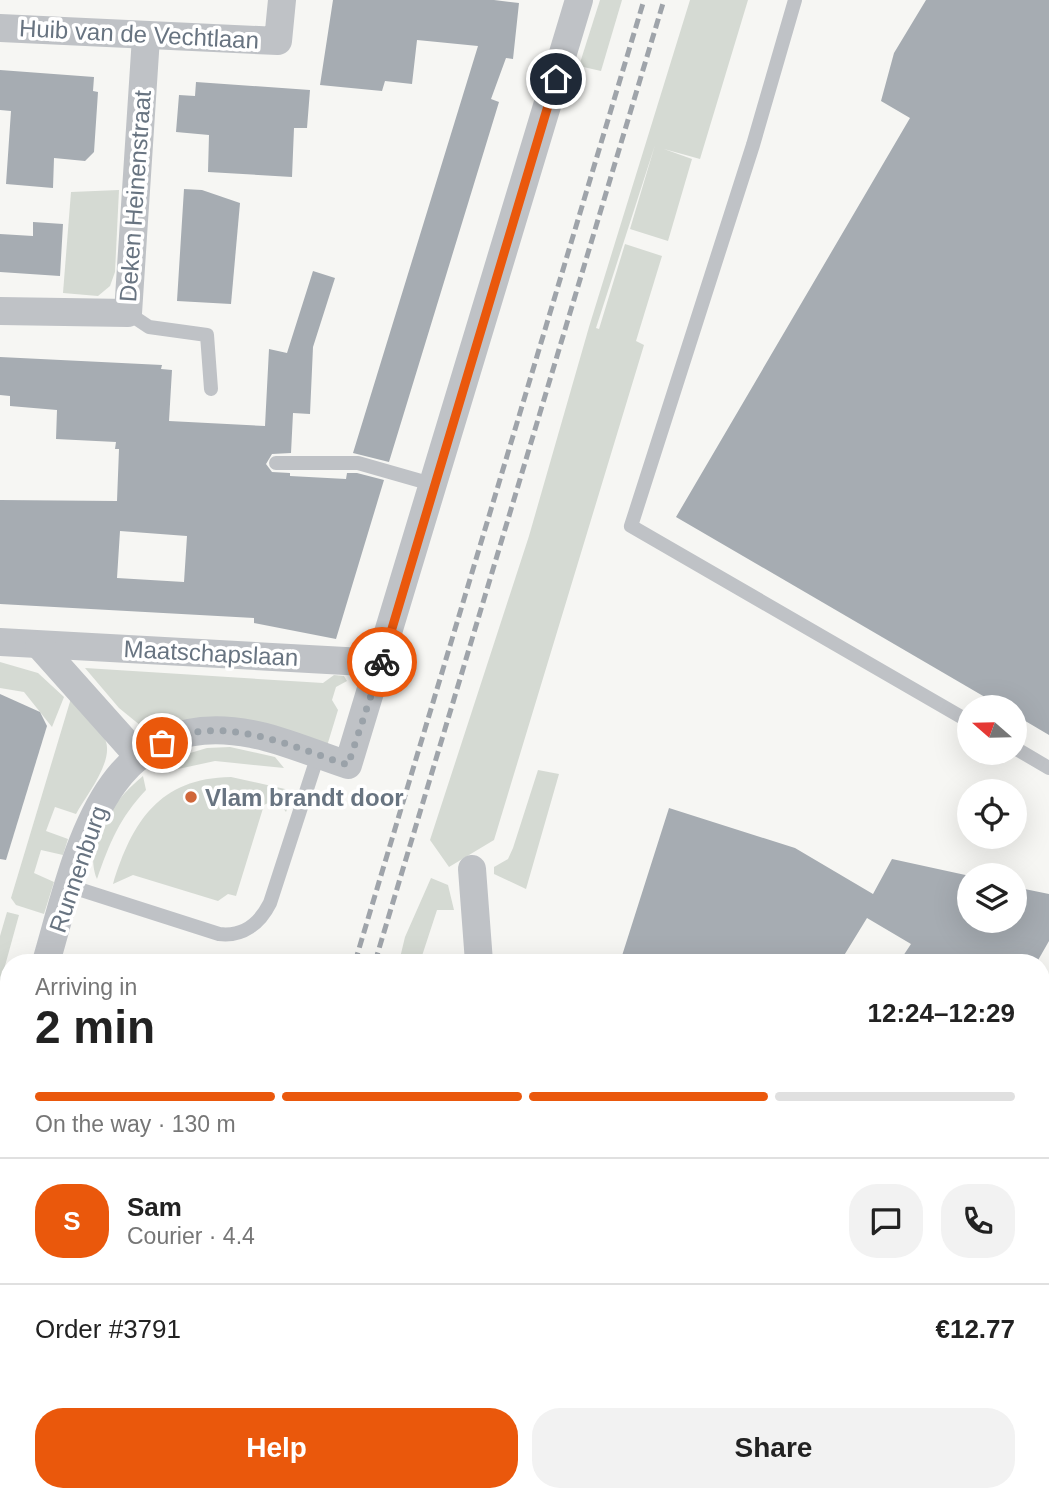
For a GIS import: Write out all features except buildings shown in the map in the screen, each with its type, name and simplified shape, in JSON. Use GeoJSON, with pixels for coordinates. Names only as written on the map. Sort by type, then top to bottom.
{"type":"FeatureCollection","features":[{"type":"Feature","properties":{"kind":"street","name":"Huib van de Vechtlaan"},"geometry":{"type":"LineString","coordinates":[[0,28],[146,37],[278,41],[282,0]]}},
{"type":"Feature","properties":{"kind":"street"},"geometry":{"type":"LineString","coordinates":[[382,663],[579,0]]}},
{"type":"Feature","properties":{"kind":"street","name":"Deken Heinenstraat"},"geometry":{"type":"LineString","coordinates":[[0,311],[128,313],[146,37]]}},
{"type":"Feature","properties":{"kind":"street","name":"Maatschapslaan"},"geometry":{"type":"LineString","coordinates":[[0,642],[382,663]]}},
{"type":"Feature","properties":{"kind":"street"},"geometry":{"type":"LineString","coordinates":[[39,645],[139,757]]}},
{"type":"Feature","properties":{"kind":"street","name":"Runnenburg"},"geometry":{"type":"LineString","coordinates":[[48,954],[97,806],[122,772],[139,757],[169,739],[220,731],[253,734],[348,765],[382,663]]}},
{"type":"Feature","properties":{"kind":"street"},"geometry":{"type":"LineString","coordinates":[[472,870],[479,954]]}},
{"type":"Feature","properties":{"kind":"lane"},"geometry":{"type":"LineString","coordinates":[[795,0],[753,145],[631,526],[957,714]]}},
{"type":"Feature","properties":{"kind":"lane"},"geometry":{"type":"LineString","coordinates":[[128,313],[149,327],[207,335],[211,389]]}},
{"type":"Feature","properties":{"kind":"lane"},"geometry":{"type":"LineString","coordinates":[[276,463],[358,463],[435,485]]}},
{"type":"Feature","properties":{"kind":"lane"},"geometry":{"type":"LineString","coordinates":[[69,886],[219,934],[240,932],[257,922],[270,903],[318,755]]}},
{"type":"Feature","properties":{"kind":"lane"},"geometry":{"type":"LineString","coordinates":[[1027,755],[1049,768]]}},
{"type":"Feature","properties":{"kind":"shaded area"},"geometry":{"type":"Polygon","coordinates":[[[600,0],[622,0],[601,71],[579,66],[600,0]]]}},
{"type":"Feature","properties":{"kind":"shaded area"},"geometry":{"type":"Polygon","coordinates":[[[690,0],[748,0],[700,159],[664,149],[692,159],[668,241],[630,229],[655,145],[596,328],[599,329],[625,244],[662,256],[636,341],[644,345],[494,840],[449,867],[430,840],[529,536],[589,327],[690,0]]]}},
{"type":"Feature","properties":{"kind":"shaded area"},"geometry":{"type":"Polygon","coordinates":[[[119,190],[115,272],[110,286],[98,296],[63,293],[71,192],[119,190]]]}},
{"type":"Feature","properties":{"kind":"shaded area"},"geometry":{"type":"Polygon","coordinates":[[[0,662],[38,673],[64,697],[52,727],[24,692],[0,688],[0,662]]]}},
{"type":"Feature","properties":{"kind":"shaded area"},"geometry":{"type":"Polygon","coordinates":[[[85,668],[323,683],[334,675],[344,676],[347,681],[336,687],[332,700],[338,710],[327,746],[257,723],[219,718],[146,730],[119,708],[85,668]]]}},
{"type":"Feature","properties":{"kind":"shaded area"},"geometry":{"type":"Polygon","coordinates":[[[72,695],[105,739],[106,757],[98,778],[76,814],[55,807],[46,831],[68,839],[63,855],[41,850],[34,873],[54,882],[44,914],[16,905],[11,898],[72,695]]]}},
{"type":"Feature","properties":{"kind":"shaded area"},"geometry":{"type":"Polygon","coordinates":[[[230,747],[275,757],[284,768],[215,761],[178,769],[173,758],[207,748],[230,747]]]}},
{"type":"Feature","properties":{"kind":"shaded area"},"geometry":{"type":"Polygon","coordinates":[[[538,770],[559,774],[526,889],[494,874],[494,867],[508,859],[513,848],[538,770]]]}},
{"type":"Feature","properties":{"kind":"shaded area"},"geometry":{"type":"Polygon","coordinates":[[[143,776],[146,790],[129,810],[116,832],[97,879],[94,850],[104,822],[122,796],[143,776]]]}},
{"type":"Feature","properties":{"kind":"shaded area"},"geometry":{"type":"Polygon","coordinates":[[[231,777],[285,789],[291,798],[286,812],[276,799],[264,805],[236,896],[228,894],[218,901],[133,875],[113,884],[129,841],[152,808],[185,785],[206,779],[231,777]]]}},
{"type":"Feature","properties":{"kind":"shaded area"},"geometry":{"type":"Polygon","coordinates":[[[431,878],[448,885],[454,910],[437,910],[423,954],[401,954],[405,937],[431,878]]]}},
{"type":"Feature","properties":{"kind":"shaded area"},"geometry":{"type":"Polygon","coordinates":[[[7,912],[19,915],[8,954],[0,954],[0,936],[7,912]]]}},
{"type":"Feature","properties":{"kind":"railway"},"geometry":{"type":"LineString","coordinates":[[357,954],[644,0]]}},
{"type":"Feature","properties":{"kind":"railway"},"geometry":{"type":"LineString","coordinates":[[377,954],[664,0]]}},
{"type":"Feature","properties":{"kind":"way so far"},"geometry":{"type":"LineString","coordinates":[[162,743],[192,734],[230,731],[253,734],[348,765],[382,662]]}},
{"type":"Feature","properties":{"kind":"place","name":"Vlam brandt door"},"geometry":{"type":"Point","coordinates":[191,797]}},
{"type":"Feature","properties":{"kind":"route"},"geometry":{"type":"LineString","coordinates":[[382,662],[556,79]]}}]}
